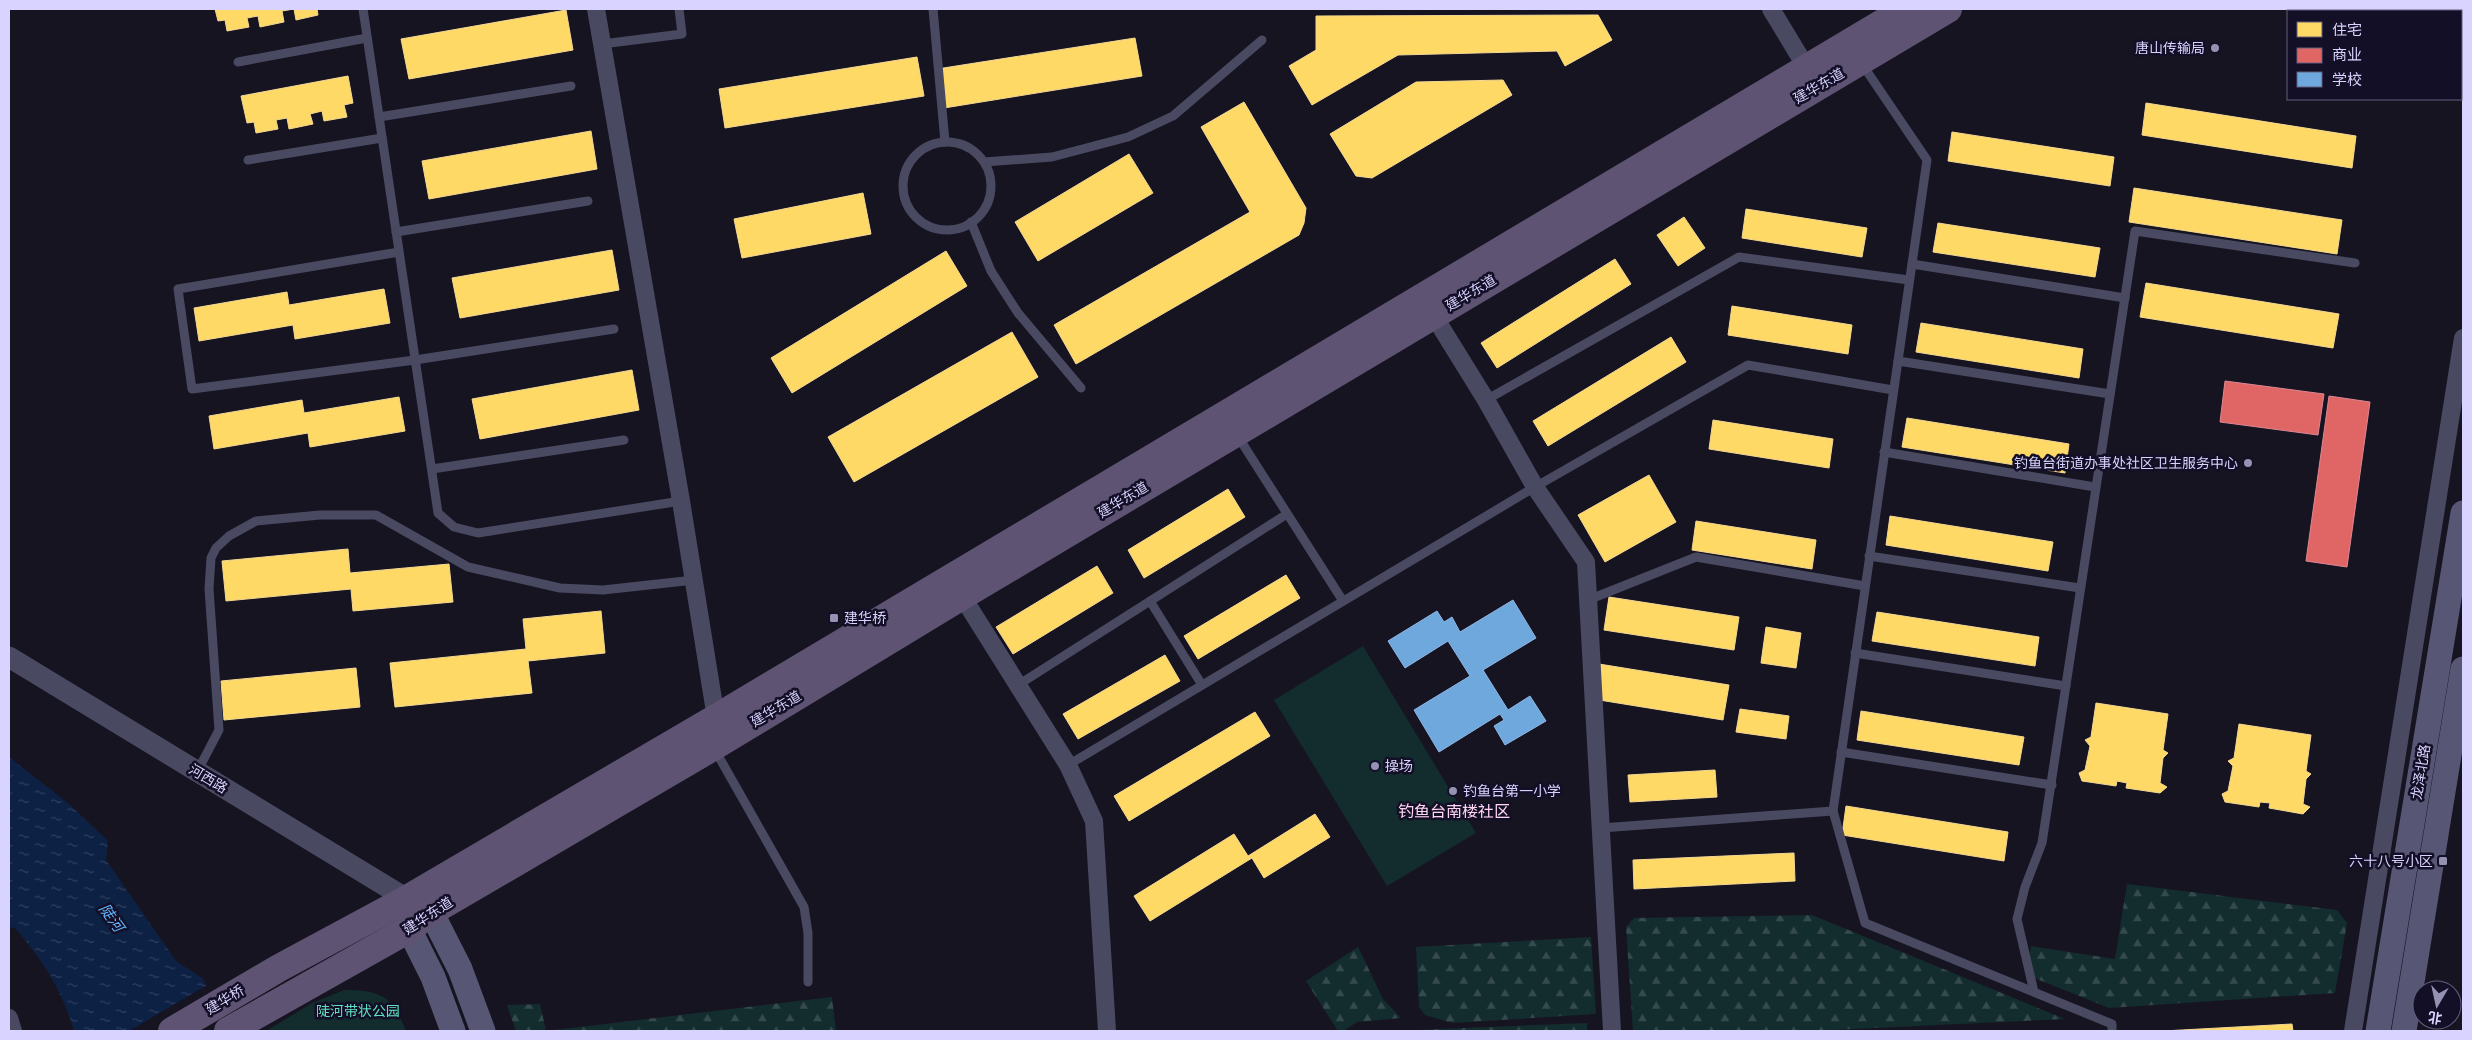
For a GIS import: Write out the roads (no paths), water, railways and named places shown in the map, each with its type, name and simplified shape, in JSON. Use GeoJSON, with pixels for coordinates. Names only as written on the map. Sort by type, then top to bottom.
{"type":"FeatureCollection","features":[{"type":"Feature","properties":{"kind":"main road","name":"建华东道"},"geometry":{"type":"LineString","coordinates":[[298,990],[409,929],[431,912],[713,747],[962,596],[1434,316],[1812,78],[1906,9]]}},
{"type":"Feature","properties":{"kind":"main road","name":"建华东道"},"geometry":{"type":"LineString","coordinates":[[279,968],[407,899],[1812,78],[1861,62],[1948,9]]}},
{"type":"Feature","properties":{"kind":"main road","name":"龙泽北路"},"geometry":{"type":"LineString","coordinates":[[2378,1031],[2463,513]]}},
{"type":"Feature","properties":{"kind":"main road","name":"龙泽北路"},"geometry":{"type":"LineString","coordinates":[[2404,1031],[2463,669]]}},
{"type":"Feature","properties":{"kind":"main road","name":"河西路"},"geometry":{"type":"LineString","coordinates":[[407,899],[431,912]]}},
{"type":"Feature","properties":{"kind":"main road"},"geometry":{"type":"LineString","coordinates":[[407,899],[409,929],[433,977],[452,1031]]}},
{"type":"Feature","properties":{"kind":"main road"},"geometry":{"type":"LineString","coordinates":[[431,912],[460,969],[483,1031]]}},
{"type":"Feature","properties":{"kind":"main road","name":"建华桥"},"geometry":{"type":"LineString","coordinates":[[172,1031],[279,968]]}},
{"type":"Feature","properties":{"kind":"main road","name":"建华桥"},"geometry":{"type":"LineString","coordinates":[[228,1031],[298,990]]}},
{"type":"Feature","properties":{"kind":"street"},"geometry":{"type":"LineString","coordinates":[[596,9],[682,501],[716,718],[713,747]]}},
{"type":"Feature","properties":{"kind":"street"},"geometry":{"type":"LineString","coordinates":[[1771,9],[1812,78]]}},
{"type":"Feature","properties":{"kind":"street"},"geometry":{"type":"LineString","coordinates":[[1434,316],[1486,400],[1535,487],[1586,562],[1612,1031]]}},
{"type":"Feature","properties":{"kind":"street"},"geometry":{"type":"LineString","coordinates":[[2353,1031],[2463,338]]}},
{"type":"Feature","properties":{"kind":"street"},"geometry":{"type":"LineString","coordinates":[[962,596],[1068,764],[1094,821],[1107,1031]]}},
{"type":"Feature","properties":{"kind":"street","name":"河西路"},"geometry":{"type":"LineString","coordinates":[[9,657],[407,899]]}},
{"type":"Feature","properties":{"kind":"street"},"geometry":{"type":"LineString","coordinates":[[9,1018],[13,1031]]}},
{"type":"Feature","properties":{"kind":"lane"},"geometry":{"type":"LineString","coordinates":[[363,9],[438,513],[454,527],[478,533],[682,501]]}},
{"type":"Feature","properties":{"kind":"lane"},"geometry":{"type":"LineString","coordinates":[[602,44],[682,34],[679,9]]}},
{"type":"Feature","properties":{"kind":"lane"},"geometry":{"type":"LineString","coordinates":[[933,9],[945,142]]}},
{"type":"Feature","properties":{"kind":"lane"},"geometry":{"type":"LineString","coordinates":[[238,62],[367,38]]}},
{"type":"Feature","properties":{"kind":"lane"},"geometry":{"type":"LineString","coordinates":[[984,162],[1052,156],[1128,137],[1173,116],[1262,40]]}},
{"type":"Feature","properties":{"kind":"lane"},"geometry":{"type":"LineString","coordinates":[[1861,62],[1927,160],[1833,811],[1865,923],[2112,1024],[2112,1031]]}},
{"type":"Feature","properties":{"kind":"lane"},"geometry":{"type":"LineString","coordinates":[[379,118],[571,86]]}},
{"type":"Feature","properties":{"kind":"lane"},"geometry":{"type":"LineString","coordinates":[[248,160],[382,138]]}},
{"type":"Feature","properties":{"kind":"lane"},"geometry":{"type":"LineString","coordinates":[[945,142],[960,144],[974,150],[984,162],[990,174],[990,195],[981,214],[971,222],[958,228],[943,229],[929,226],[917,218],[908,206],[903,192],[904,177],[909,164],[918,152],[931,145],[945,142]]}},
{"type":"Feature","properties":{"kind":"lane"},"geometry":{"type":"LineString","coordinates":[[396,232],[588,201]]}},
{"type":"Feature","properties":{"kind":"lane"},"geometry":{"type":"LineString","coordinates":[[971,222],[991,271],[1018,313],[1081,388]]}},
{"type":"Feature","properties":{"kind":"lane"},"geometry":{"type":"LineString","coordinates":[[2034,992],[2017,919],[2025,887],[2042,843],[2052,785],[2095,487],[2135,231],[2355,263]]}},
{"type":"Feature","properties":{"kind":"lane"},"geometry":{"type":"LineString","coordinates":[[399,252],[178,289],[192,389],[415,360],[614,329]]}},
{"type":"Feature","properties":{"kind":"lane"},"geometry":{"type":"LineString","coordinates":[[1486,400],[1739,257],[1909,280]]}},
{"type":"Feature","properties":{"kind":"lane"},"geometry":{"type":"LineString","coordinates":[[1912,264],[2125,298]]}},
{"type":"Feature","properties":{"kind":"lane"},"geometry":{"type":"LineString","coordinates":[[1898,361],[2110,394]]}},
{"type":"Feature","properties":{"kind":"lane"},"geometry":{"type":"LineString","coordinates":[[1068,764],[1535,487],[1748,365],[1893,390]]}},
{"type":"Feature","properties":{"kind":"lane"},"geometry":{"type":"LineString","coordinates":[[1235,433],[1343,601]]}},
{"type":"Feature","properties":{"kind":"lane"},"geometry":{"type":"LineString","coordinates":[[432,469],[624,440]]}},
{"type":"Feature","properties":{"kind":"lane"},"geometry":{"type":"LineString","coordinates":[[1884,452],[2095,487]]}},
{"type":"Feature","properties":{"kind":"lane"},"geometry":{"type":"LineString","coordinates":[[1018,685],[1287,514]]}},
{"type":"Feature","properties":{"kind":"lane"},"geometry":{"type":"LineString","coordinates":[[196,772],[219,730],[210,589],[210,558],[216,548],[228,536],[256,521],[320,515],[376,515],[468,567],[560,588],[603,590],[694,580]]}},
{"type":"Feature","properties":{"kind":"lane"},"geometry":{"type":"LineString","coordinates":[[1869,556],[2080,588]]}},
{"type":"Feature","properties":{"kind":"lane"},"geometry":{"type":"LineString","coordinates":[[1588,600],[1696,557],[1865,586]]}},
{"type":"Feature","properties":{"kind":"lane"},"geometry":{"type":"LineString","coordinates":[[1150,601],[1202,685]]}},
{"type":"Feature","properties":{"kind":"lane"},"geometry":{"type":"LineString","coordinates":[[1855,652],[2066,686]]}},
{"type":"Feature","properties":{"kind":"lane"},"geometry":{"type":"LineString","coordinates":[[713,747],[804,907],[808,933],[808,982]]}},
{"type":"Feature","properties":{"kind":"lane"},"geometry":{"type":"LineString","coordinates":[[1841,752],[2052,785]]}},
{"type":"Feature","properties":{"kind":"lane"},"geometry":{"type":"LineString","coordinates":[[1601,828],[1833,811]]}},
{"type":"Feature","properties":{"kind":"water","name":"陡河"},"geometry":{"type":"Polygon","coordinates":[[[9,757],[69,804],[108,841],[106,860],[176,961],[202,978],[233,1031],[74,1031],[63,1001],[50,976],[15,928],[9,927],[9,757]]]}},
{"type":"Feature","properties":{"kind":"place","name":"唐山传输局"},"geometry":{"type":"Point","coordinates":[2215,48]}},
{"type":"Feature","properties":{"kind":"place","name":"钓鱼台街道办事处社区卫生服务中心"},"geometry":{"type":"Point","coordinates":[2248,463]}},
{"type":"Feature","properties":{"kind":"place","name":"建华桥"},"geometry":{"type":"Point","coordinates":[834,618]}},
{"type":"Feature","properties":{"kind":"place","name":"操场"},"geometry":{"type":"Point","coordinates":[1375,766]}},
{"type":"Feature","properties":{"kind":"place","name":"钓鱼台第一小学"},"geometry":{"type":"Point","coordinates":[1453,791]}},
{"type":"Feature","properties":{"kind":"place","name":"六十八号小区"},"geometry":{"type":"Point","coordinates":[2443,861]}},
{"type":"Feature","properties":{"kind":"district","name":"钓鱼台南楼社区"},"geometry":{"type":"Point","coordinates":[1454,812]}},
{"type":"Feature","properties":{"kind":"park label","name":"陡河带状公园"},"geometry":{"type":"Point","coordinates":[358,1011]}}]}
